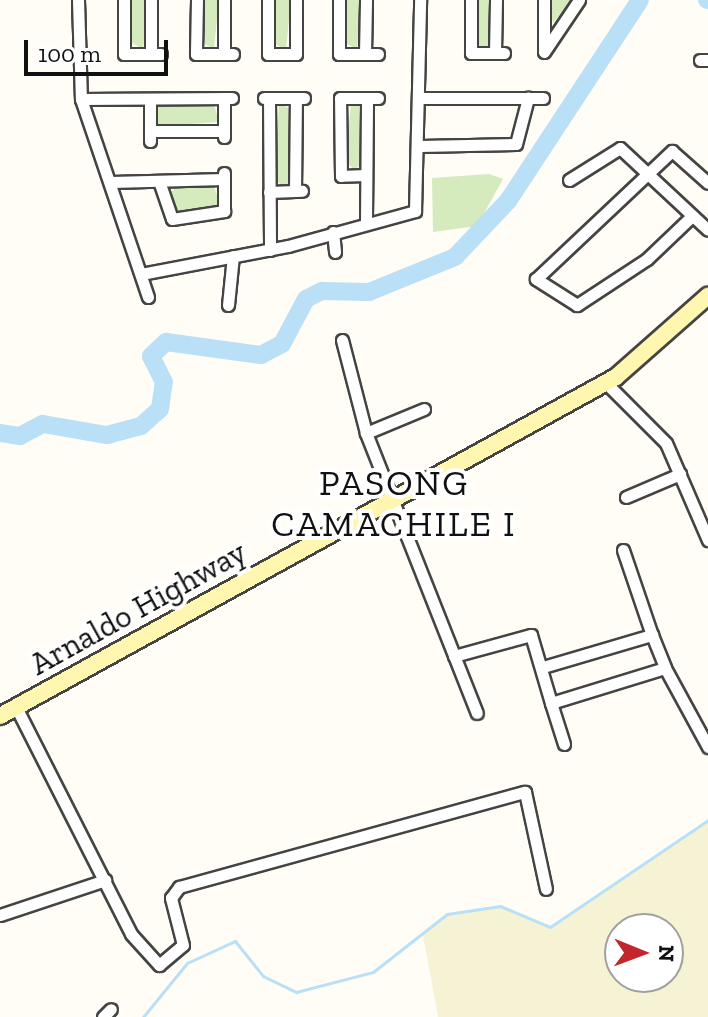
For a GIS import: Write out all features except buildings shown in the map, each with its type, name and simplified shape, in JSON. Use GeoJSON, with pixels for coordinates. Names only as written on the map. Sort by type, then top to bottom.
{"type":"FeatureCollection","features":[{"type":"Feature","properties":{"kind":"main road","name":"Arnaldo Highway"},"geometry":{"type":"LineString","coordinates":[[0,716],[616,375],[708,296]]}},
{"type":"Feature","properties":{"kind":"street"},"geometry":{"type":"LineString","coordinates":[[78,0],[81,99],[148,297]]}},
{"type":"Feature","properties":{"kind":"street"},"geometry":{"type":"LineString","coordinates":[[124,0],[124,54],[156,54],[151,0]]}},
{"type":"Feature","properties":{"kind":"street"},"geometry":{"type":"LineString","coordinates":[[197,0],[196,54],[228,54],[224,0]]}},
{"type":"Feature","properties":{"kind":"street"},"geometry":{"type":"LineString","coordinates":[[268,0],[268,54],[296,54],[296,0]]}},
{"type":"Feature","properties":{"kind":"street"},"geometry":{"type":"LineString","coordinates":[[339,0],[339,54],[378,54]]}},
{"type":"Feature","properties":{"kind":"street"},"geometry":{"type":"LineString","coordinates":[[365,54],[366,0]]}},
{"type":"Feature","properties":{"kind":"street"},"geometry":{"type":"LineString","coordinates":[[141,274],[270,250],[366,220],[415,211],[420,201],[420,0]]}},
{"type":"Feature","properties":{"kind":"street"},"geometry":{"type":"LineString","coordinates":[[471,0],[471,53],[500,53],[496,0]]}},
{"type":"Feature","properties":{"kind":"street"},"geometry":{"type":"LineString","coordinates":[[544,0],[544,52],[579,0]]}},
{"type":"Feature","properties":{"kind":"street"},"geometry":{"type":"LineString","coordinates":[[81,99],[228,98],[224,134],[150,136],[150,99]]}},
{"type":"Feature","properties":{"kind":"street"},"geometry":{"type":"LineString","coordinates":[[269,192],[299,191],[300,98],[265,98],[270,250]]}},
{"type":"Feature","properties":{"kind":"street"},"geometry":{"type":"LineString","coordinates":[[366,175],[341,176],[340,98],[373,98],[366,175],[366,220]]}},
{"type":"Feature","properties":{"kind":"street"},"geometry":{"type":"LineString","coordinates":[[420,98],[543,98]]}},
{"type":"Feature","properties":{"kind":"street"},"geometry":{"type":"LineString","coordinates":[[420,146],[516,144],[528,98]]}},
{"type":"Feature","properties":{"kind":"street"},"geometry":{"type":"LineString","coordinates":[[569,180],[616,146],[708,230]]}},
{"type":"Feature","properties":{"kind":"street"},"geometry":{"type":"LineString","coordinates":[[692,216],[647,259],[577,305],[538,281],[538,272],[672,151],[708,183]]}},
{"type":"Feature","properties":{"kind":"street"},"geometry":{"type":"LineString","coordinates":[[111,182],[224,176],[224,211],[172,219],[159,181]]}},
{"type":"Feature","properties":{"kind":"street"},"geometry":{"type":"LineString","coordinates":[[333,232],[335,252]]}},
{"type":"Feature","properties":{"kind":"street"},"geometry":{"type":"LineString","coordinates":[[228,305],[233,256]]}},
{"type":"Feature","properties":{"kind":"street"},"geometry":{"type":"LineString","coordinates":[[342,340],[366,433],[477,713]]}},
{"type":"Feature","properties":{"kind":"street"},"geometry":{"type":"LineString","coordinates":[[616,375],[658,432],[708,540]]}},
{"type":"Feature","properties":{"kind":"street"},"geometry":{"type":"LineString","coordinates":[[366,433],[424,409]]}},
{"type":"Feature","properties":{"kind":"street"},"geometry":{"type":"LineString","coordinates":[[626,497],[680,474]]}},
{"type":"Feature","properties":{"kind":"street"},"geometry":{"type":"LineString","coordinates":[[623,550],[665,668],[708,747]]}},
{"type":"Feature","properties":{"kind":"street"},"geometry":{"type":"LineString","coordinates":[[454,656],[526,633],[543,667],[564,744]]}},
{"type":"Feature","properties":{"kind":"street"},"geometry":{"type":"LineString","coordinates":[[543,667],[652,635]]}},
{"type":"Feature","properties":{"kind":"street"},"geometry":{"type":"LineString","coordinates":[[551,703],[665,668]]}},
{"type":"Feature","properties":{"kind":"street"},"geometry":{"type":"LineString","coordinates":[[16,707],[131,934],[162,966],[183,945],[171,898],[179,887],[525,792],[546,889]]}},
{"type":"Feature","properties":{"kind":"street"},"geometry":{"type":"LineString","coordinates":[[0,915],[105,880]]}},
{"type":"Feature","properties":{"kind":"shaded area"},"geometry":{"type":"Polygon","coordinates":[[[708,820],[708,1017],[438,1017],[423,935],[447,914],[500,906],[550,927],[708,820]]]}},
{"type":"Feature","properties":{"kind":"green space"},"geometry":{"type":"Polygon","coordinates":[[[130,0],[148,0],[143,49],[130,42],[130,0]]]}},
{"type":"Feature","properties":{"kind":"green space"},"geometry":{"type":"Polygon","coordinates":[[[202,0],[219,0],[214,49],[201,42],[202,0]]]}},
{"type":"Feature","properties":{"kind":"green space"},"geometry":{"type":"Polygon","coordinates":[[[274,0],[291,0],[286,50],[273,43],[274,0]]]}},
{"type":"Feature","properties":{"kind":"green space"},"geometry":{"type":"Polygon","coordinates":[[[345,0],[362,0],[357,49],[345,43],[345,0]]]}},
{"type":"Feature","properties":{"kind":"green space"},"geometry":{"type":"Polygon","coordinates":[[[475,0],[492,0],[489,48],[475,45],[475,0]]]}},
{"type":"Feature","properties":{"kind":"green space"},"geometry":{"type":"Polygon","coordinates":[[[547,0],[573,0],[553,23],[547,0]]]}},
{"type":"Feature","properties":{"kind":"green space"},"geometry":{"type":"Polygon","coordinates":[[[162,103],[214,104],[219,122],[158,126],[155,106],[162,103]]]}},
{"type":"Feature","properties":{"kind":"green space"},"geometry":{"type":"Polygon","coordinates":[[[279,103],[291,109],[290,182],[284,187],[274,179],[279,103]]]}},
{"type":"Feature","properties":{"kind":"green space"},"geometry":{"type":"Polygon","coordinates":[[[351,103],[362,107],[363,162],[355,170],[345,162],[351,103]]]}},
{"type":"Feature","properties":{"kind":"green space"},"geometry":{"type":"Polygon","coordinates":[[[489,174],[503,179],[477,226],[433,232],[432,178],[489,174]]]}},
{"type":"Feature","properties":{"kind":"green space"},"geometry":{"type":"Polygon","coordinates":[[[178,185],[214,186],[220,204],[177,212],[168,195],[178,185]]]}},
{"type":"Feature","properties":{"kind":"waterway"},"geometry":{"type":"LineString","coordinates":[[0,433],[20,436],[43,424],[107,435],[141,426],[160,409],[164,382],[151,356],[166,342],[261,355],[282,344],[306,299],[322,291],[369,292],[455,257],[508,201],[640,0]]}},
{"type":"Feature","properties":{"kind":"waterway"},"geometry":{"type":"LineString","coordinates":[[143,1017],[187,963],[235,941],[263,976],[296,992],[373,972],[447,914],[500,906],[550,927],[708,820]]}},
{"type":"Feature","properties":{"kind":"district","name":"PASONG CAMACHILE I"},"geometry":{"type":"Point","coordinates":[394,502]}}]}
